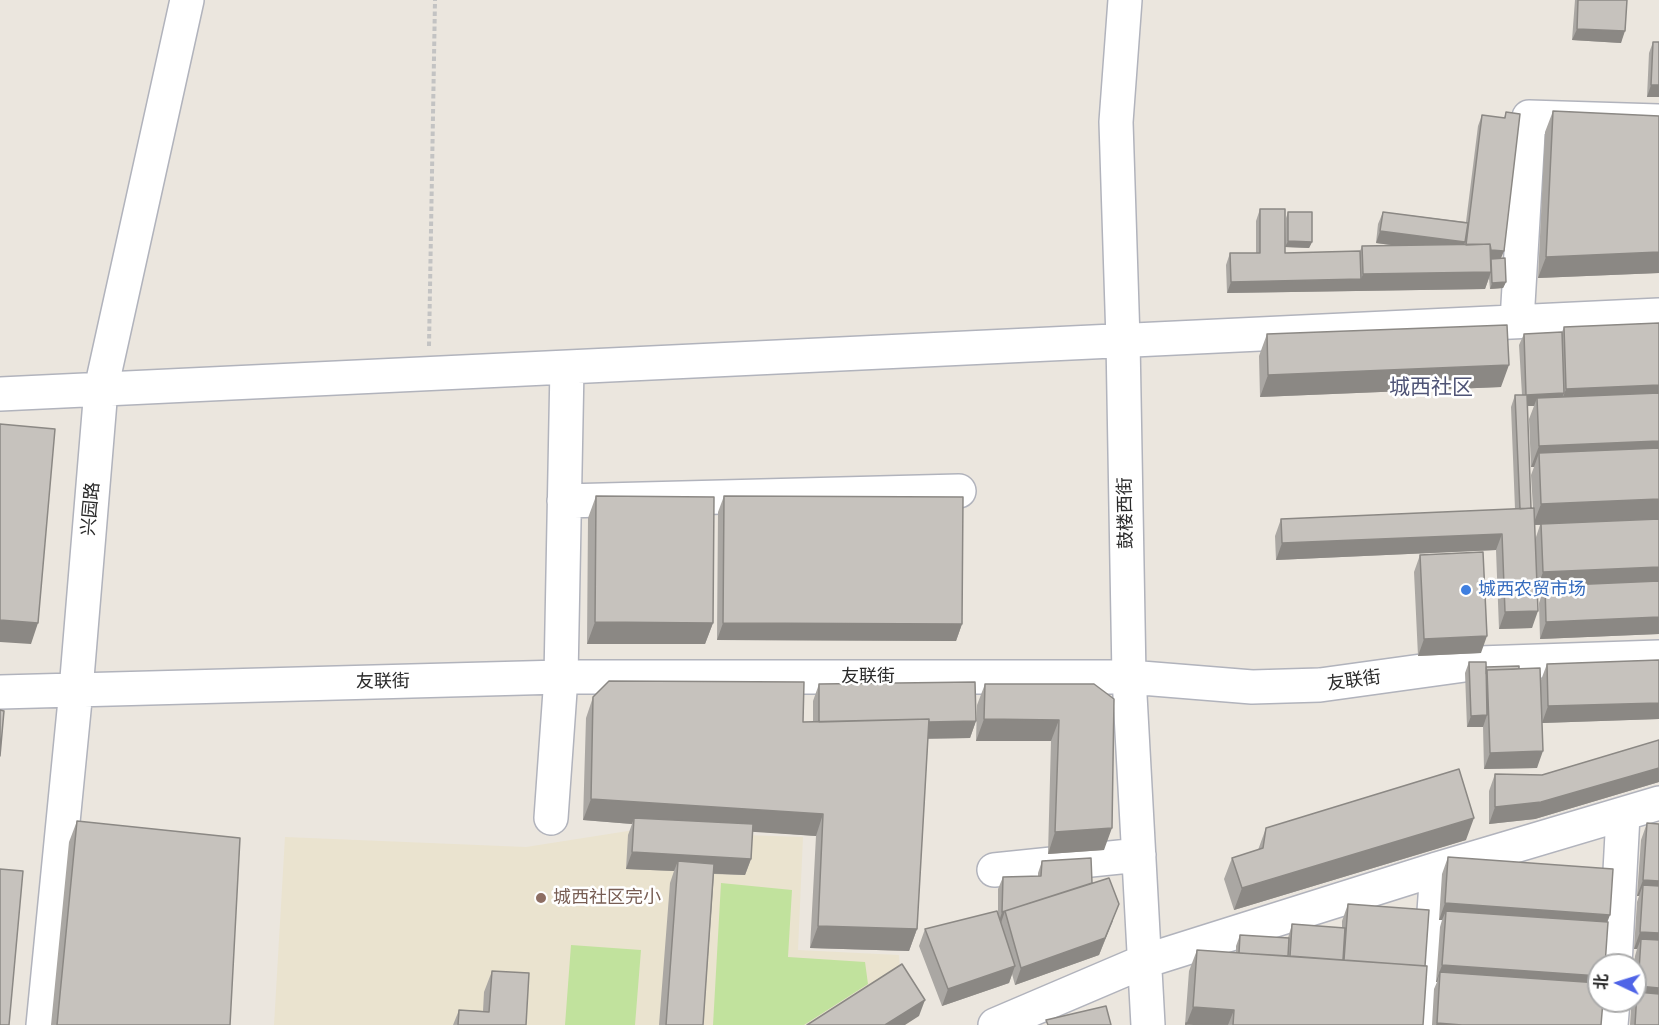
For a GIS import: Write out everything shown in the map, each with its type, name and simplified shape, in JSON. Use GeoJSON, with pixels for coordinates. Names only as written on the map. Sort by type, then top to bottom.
{"type":"FeatureCollection","features":[{"type":"Feature","properties":{"kind":"street","name":"兴园路"},"geometry":{"type":"LineString","coordinates":[[43,1025],[76,690],[101,389],[187,0]]}},
{"type":"Feature","properties":{"kind":"street","name":"鼓楼西街"},"geometry":{"type":"LineString","coordinates":[[1125,0],[1116,122],[1123,340],[1129,677],[1148,1025]]}},
{"type":"Feature","properties":{"kind":"street"},"geometry":{"type":"LineString","coordinates":[[1517,321],[1529,117],[1659,121]]}},
{"type":"Feature","properties":{"kind":"street"},"geometry":{"type":"LineString","coordinates":[[0,394],[1659,315]]}},
{"type":"Feature","properties":{"kind":"street"},"geometry":{"type":"LineString","coordinates":[[550,818],[561,677],[567,367]]}},
{"type":"Feature","properties":{"kind":"street"},"geometry":{"type":"LineString","coordinates":[[564,501],[959,491]]}},
{"type":"Feature","properties":{"kind":"street","name":"友联街"},"geometry":{"type":"LineString","coordinates":[[0,692],[561,677],[1129,677],[1252,687],[1320,686],[1479,663],[1659,657]]}},
{"type":"Feature","properties":{"kind":"street"},"geometry":{"type":"LineString","coordinates":[[995,1025],[1145,961],[1437,869],[1659,803]]}},
{"type":"Feature","properties":{"kind":"street"},"geometry":{"type":"LineString","coordinates":[[1616,953],[1623,815]]}},
{"type":"Feature","properties":{"kind":"street"},"geometry":{"type":"LineString","coordinates":[[994,870],[1139,855]]}},
{"type":"Feature","properties":{"kind":"street"},"geometry":{"type":"LineString","coordinates":[[1426,1025],[1437,869]]}},
{"type":"Feature","properties":{"kind":"path"},"geometry":{"type":"LineString","coordinates":[[429,374],[435,0]]}},
{"type":"Feature","properties":{"kind":"shaded area","name":"城西社区完小"},"geometry":{"type":"Polygon","coordinates":[[[628,831],[803,837],[798,950],[899,955],[900,973],[816,1025],[274,1025],[285,837],[526,847],[628,831]]]}},
{"type":"Feature","properties":{"kind":"green space"},"geometry":{"type":"Polygon","coordinates":[[[721,883],[792,890],[788,957],[865,962],[868,984],[804,1025],[713,1025],[721,883]]]}},
{"type":"Feature","properties":{"kind":"green space"},"geometry":{"type":"Polygon","coordinates":[[[571,945],[641,950],[635,1025],[565,1025],[571,945]]]}},
{"type":"Feature","properties":{"kind":"building"},"geometry":{"type":"Polygon","coordinates":[[[1578,0],[1627,0],[1625,31],[1577,29],[1578,0]]]}},
{"type":"Feature","properties":{"kind":"building"},"geometry":{"type":"Polygon","coordinates":[[[1653,42],[1659,42],[1659,85],[1651,85],[1653,42]]]}},
{"type":"Feature","properties":{"kind":"building"},"geometry":{"type":"Polygon","coordinates":[[[1553,111],[1659,116],[1659,252],[1546,257],[1553,111]]]}},
{"type":"Feature","properties":{"kind":"building"},"geometry":{"type":"Polygon","coordinates":[[[1506,112],[1520,114],[1504,251],[1491,250],[1490,244],[1466,245],[1482,115],[1505,118],[1506,112]]]}},
{"type":"Feature","properties":{"kind":"building"},"geometry":{"type":"Polygon","coordinates":[[[1260,209],[1285,209],[1285,253],[1360,251],[1361,279],[1231,282],[1230,253],[1260,253],[1260,209]]]}},
{"type":"Feature","properties":{"kind":"building"},"geometry":{"type":"Polygon","coordinates":[[[1288,212],[1312,212],[1312,242],[1288,241],[1288,212]]]}},
{"type":"Feature","properties":{"kind":"building"},"geometry":{"type":"Polygon","coordinates":[[[1383,212],[1468,223],[1465,242],[1380,231],[1383,212]]]}},
{"type":"Feature","properties":{"kind":"building"},"geometry":{"type":"Polygon","coordinates":[[[1490,244],[1491,272],[1363,274],[1362,246],[1490,244]]]}},
{"type":"Feature","properties":{"kind":"building"},"geometry":{"type":"Polygon","coordinates":[[[1505,258],[1506,282],[1492,283],[1491,259],[1505,258]]]}},
{"type":"Feature","properties":{"kind":"building"},"geometry":{"type":"Polygon","coordinates":[[[1659,323],[1659,385],[1566,389],[1564,327],[1659,323]]]}},
{"type":"Feature","properties":{"kind":"building"},"geometry":{"type":"Polygon","coordinates":[[[1507,325],[1509,365],[1268,375],[1267,334],[1507,325]]]}},
{"type":"Feature","properties":{"kind":"building"},"geometry":{"type":"Polygon","coordinates":[[[1562,332],[1564,393],[1526,395],[1524,334],[1562,332]]]}},
{"type":"Feature","properties":{"kind":"building"},"geometry":{"type":"Polygon","coordinates":[[[1659,393],[1659,441],[1539,446],[1537,398],[1659,393]]]}},
{"type":"Feature","properties":{"kind":"building"},"geometry":{"type":"Polygon","coordinates":[[[1515,395],[1527,395],[1531,508],[1520,509],[1515,395]]]}},
{"type":"Feature","properties":{"kind":"building"},"geometry":{"type":"Polygon","coordinates":[[[0,424],[55,429],[38,623],[0,620],[0,424]]]}},
{"type":"Feature","properties":{"kind":"building"},"geometry":{"type":"Polygon","coordinates":[[[1659,448],[1659,499],[1541,504],[1539,453],[1659,448]]]}},
{"type":"Feature","properties":{"kind":"building"},"geometry":{"type":"Polygon","coordinates":[[[596,496],[714,497],[713,623],[595,622],[596,496]]]}},
{"type":"Feature","properties":{"kind":"building"},"geometry":{"type":"Polygon","coordinates":[[[724,496],[963,497],[962,624],[723,623],[724,496]]]}},
{"type":"Feature","properties":{"kind":"building"},"geometry":{"type":"Polygon","coordinates":[[[1534,508],[1538,611],[1505,612],[1502,534],[1282,543],[1281,519],[1534,508]]]}},
{"type":"Feature","properties":{"kind":"building"},"geometry":{"type":"Polygon","coordinates":[[[1659,519],[1659,567],[1543,572],[1541,524],[1659,519]]]}},
{"type":"Feature","properties":{"kind":"building"},"geometry":{"type":"Polygon","coordinates":[[[1483,552],[1487,636],[1424,639],[1420,555],[1483,552]]]}},
{"type":"Feature","properties":{"kind":"building"},"geometry":{"type":"Polygon","coordinates":[[[1659,581],[1659,617],[1546,622],[1545,586],[1659,581]]]}},
{"type":"Feature","properties":{"kind":"building"},"geometry":{"type":"Polygon","coordinates":[[[1659,660],[1659,703],[1548,706],[1547,664],[1659,660]]]}},
{"type":"Feature","properties":{"kind":"building"},"geometry":{"type":"Polygon","coordinates":[[[1469,662],[1486,662],[1487,715],[1471,716],[1469,662]]]}},
{"type":"Feature","properties":{"kind":"building"},"geometry":{"type":"Polygon","coordinates":[[[1519,666],[1519,669],[1487,670],[1486,674],[1486,667],[1519,666]]]}},
{"type":"Feature","properties":{"kind":"building"},"geometry":{"type":"Polygon","coordinates":[[[1540,668],[1543,751],[1490,753],[1487,670],[1540,668]]]}},
{"type":"Feature","properties":{"kind":"building"},"geometry":{"type":"Polygon","coordinates":[[[609,681],[804,682],[803,722],[929,719],[917,929],[818,926],[823,814],[591,799],[593,697],[609,681]]]}},
{"type":"Feature","properties":{"kind":"building"},"geometry":{"type":"Polygon","coordinates":[[[975,682],[976,721],[929,722],[929,719],[819,722],[819,684],[975,682]]]}},
{"type":"Feature","properties":{"kind":"building"},"geometry":{"type":"Polygon","coordinates":[[[985,684],[1094,684],[1114,699],[1112,828],[1055,832],[1059,720],[984,719],[985,684]]]}},
{"type":"Feature","properties":{"kind":"building"},"geometry":{"type":"Polygon","coordinates":[[[0,710],[4,711],[0,756],[0,710]]]}},
{"type":"Feature","properties":{"kind":"building"},"geometry":{"type":"Polygon","coordinates":[[[1659,740],[1659,768],[1541,802],[1495,807],[1495,774],[1542,775],[1659,740]]]}},
{"type":"Feature","properties":{"kind":"building"},"geometry":{"type":"Polygon","coordinates":[[[1459,769],[1474,818],[1242,888],[1232,858],[1263,848],[1266,828],[1459,769]]]}},
{"type":"Feature","properties":{"kind":"building"},"geometry":{"type":"Polygon","coordinates":[[[634,818],[753,824],[751,859],[632,852],[634,818]]]}},
{"type":"Feature","properties":{"kind":"building"},"geometry":{"type":"Polygon","coordinates":[[[77,821],[240,838],[230,1025],[57,1025],[77,821]]]}},
{"type":"Feature","properties":{"kind":"building"},"geometry":{"type":"Polygon","coordinates":[[[1647,823],[1659,824],[1659,881],[1643,880],[1647,823]]]}},
{"type":"Feature","properties":{"kind":"building"},"geometry":{"type":"Polygon","coordinates":[[[1448,857],[1613,869],[1610,915],[1445,903],[1448,857]]]}},
{"type":"Feature","properties":{"kind":"building"},"geometry":{"type":"Polygon","coordinates":[[[1091,858],[1092,883],[1002,912],[1003,877],[1041,876],[1042,861],[1091,858]]]}},
{"type":"Feature","properties":{"kind":"building"},"geometry":{"type":"Polygon","coordinates":[[[678,861],[714,864],[703,1025],[666,1025],[678,861]]]}},
{"type":"Feature","properties":{"kind":"building"},"geometry":{"type":"Polygon","coordinates":[[[0,869],[23,871],[9,1025],[0,1025],[0,869]]]}},
{"type":"Feature","properties":{"kind":"building"},"geometry":{"type":"Polygon","coordinates":[[[1109,878],[1119,904],[1105,938],[1021,968],[1005,911],[1109,878]]]}},
{"type":"Feature","properties":{"kind":"building"},"geometry":{"type":"Polygon","coordinates":[[[1643,885],[1659,886],[1659,933],[1640,932],[1643,885]]]}},
{"type":"Feature","properties":{"kind":"building"},"geometry":{"type":"Polygon","coordinates":[[[1348,904],[1429,910],[1425,966],[1344,960],[1348,904]]]}},
{"type":"Feature","properties":{"kind":"building"},"geometry":{"type":"Polygon","coordinates":[[[997,911],[1015,966],[948,989],[925,929],[997,911]]]}},
{"type":"Feature","properties":{"kind":"building"},"geometry":{"type":"Polygon","coordinates":[[[1446,911],[1608,922],[1606,953],[1587,953],[1587,975],[1442,965],[1446,911]]]}},
{"type":"Feature","properties":{"kind":"building"},"geometry":{"type":"Polygon","coordinates":[[[1292,924],[1345,928],[1343,960],[1290,956],[1292,924]]]}},
{"type":"Feature","properties":{"kind":"building"},"geometry":{"type":"Polygon","coordinates":[[[1240,935],[1289,938],[1288,956],[1239,953],[1240,935]]]}},
{"type":"Feature","properties":{"kind":"building"},"geometry":{"type":"Polygon","coordinates":[[[1641,939],[1659,940],[1659,988],[1647,987],[1647,953],[1640,953],[1641,939]]]}},
{"type":"Feature","properties":{"kind":"building"},"geometry":{"type":"Polygon","coordinates":[[[1197,950],[1427,966],[1423,1025],[1233,1025],[1234,1010],[1193,1007],[1197,950]]]}},
{"type":"Feature","properties":{"kind":"building"},"geometry":{"type":"Polygon","coordinates":[[[902,964],[925,1000],[885,1025],[807,1025],[902,964]]]}},
{"type":"Feature","properties":{"kind":"building"},"geometry":{"type":"Polygon","coordinates":[[[492,971],[529,973],[526,1025],[458,1025],[459,1010],[489,1012],[492,971]]]}},
{"type":"Feature","properties":{"kind":"building"},"geometry":{"type":"Polygon","coordinates":[[[1440,972],[1587,982],[1587,1013],[1602,1013],[1601,1025],[1437,1023],[1440,972]]]}},
{"type":"Feature","properties":{"kind":"building"},"geometry":{"type":"Polygon","coordinates":[[[1647,993],[1659,994],[1659,1025],[1635,1025],[1636,1013],[1647,1013],[1647,993]]]}},
{"type":"Feature","properties":{"kind":"building"},"geometry":{"type":"Polygon","coordinates":[[[1106,1006],[1111,1025],[1048,1025],[1046,1020],[1106,1006]]]}},
{"type":"Feature","properties":{"kind":"building"},"geometry":{"type":"Polygon","coordinates":[[[1186,1023],[1216,1025],[1186,1025],[1186,1023]]]}},
{"type":"Feature","properties":{"kind":"place","name":"城西农贸市场"},"geometry":{"type":"Point","coordinates":[1466,590]}},
{"type":"Feature","properties":{"kind":"place","name":"城西社区完小"},"geometry":{"type":"Point","coordinates":[541,898]}},
{"type":"Feature","properties":{"kind":"district","name":"城西社区"},"geometry":{"type":"Point","coordinates":[1431,388]}}]}
